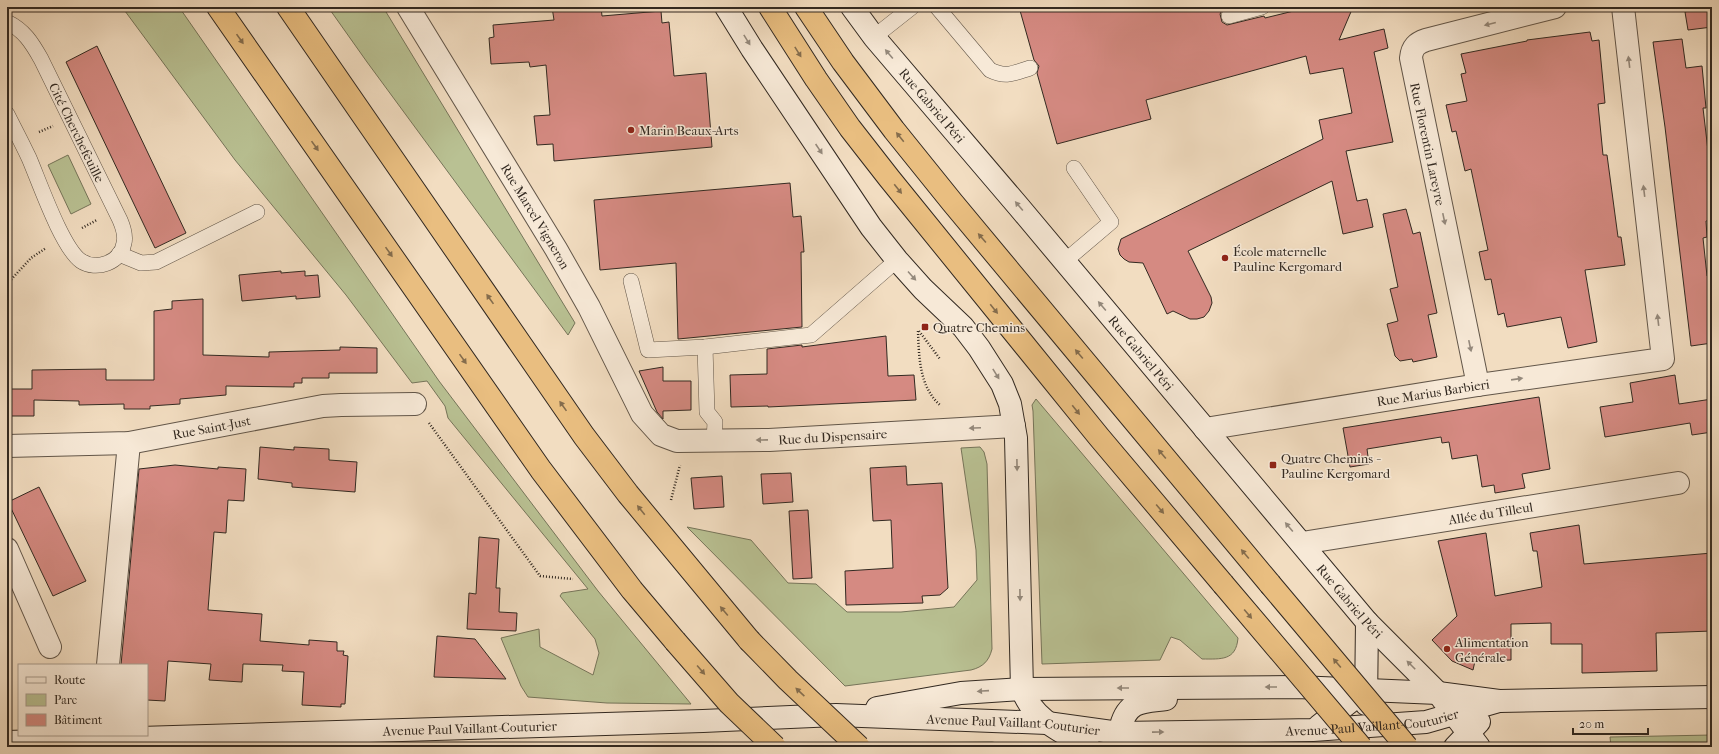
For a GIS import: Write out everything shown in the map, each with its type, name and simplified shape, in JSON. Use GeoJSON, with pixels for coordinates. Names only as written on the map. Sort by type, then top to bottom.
{"type":"FeatureCollection","features":[{"type":"Feature","properties":{"kind":"highway"},"geometry":{"type":"LineString","coordinates":[[218,7],[541,470],[632,590],[675,641],[729,703],[775,747]]}},
{"type":"Feature","properties":{"kind":"highway"},"geometry":{"type":"LineString","coordinates":[[288,7],[584,436],[628,494],[749,640],[788,680],[859,747]]}},
{"type":"Feature","properties":{"kind":"highway"},"geometry":{"type":"LineString","coordinates":[[770,7],[816,80],[850,128],[889,178],[1099,437],[1223,584],[1364,740]]}},
{"type":"Feature","properties":{"kind":"highway"},"geometry":{"type":"LineString","coordinates":[[806,7],[866,93],[952,202],[1407,747]]}},
{"type":"Feature","properties":{"kind":"main road","name":"Rue Marcel Vigneron"},"geometry":{"type":"LineString","coordinates":[[408,7],[556,249],[589,307],[642,414],[654,430]]}},
{"type":"Feature","properties":{"kind":"main road"},"geometry":{"type":"LineString","coordinates":[[726,7],[752,49],[871,227],[897,260],[923,289],[963,327],[979,348],[1002,384],[1010,404],[1016,438],[1022,689],[1025,697],[1032,707],[1047,723],[1089,747]]}},
{"type":"Feature","properties":{"kind":"main road","name":"Rue Gabriel Péri"},"geometry":{"type":"LineString","coordinates":[[852,7],[874,37],[1065,261],[1367,622],[1438,693],[1454,714],[1467,742]]}},
{"type":"Feature","properties":{"kind":"main road","name":"Rue Florentin Lareyre"},"geometry":{"type":"LineString","coordinates":[[1478,385],[1411,58],[1412,51],[1415,46],[1426,40],[1555,7]]}},
{"type":"Feature","properties":{"kind":"main road","name":"Rue Marius Barbieri"},"geometry":{"type":"LineString","coordinates":[[1205,429],[1478,385],[1663,359],[1622,7]]}},
{"type":"Feature","properties":{"kind":"main road","name":"Rue Saint-Just"},"geometry":{"type":"LineString","coordinates":[[7,446],[129,443],[324,406],[341,405],[421,412]]}},
{"type":"Feature","properties":{"kind":"main road","name":"Rue du Dispensaire"},"geometry":{"type":"LineString","coordinates":[[654,430],[661,435],[677,441],[714,441],[769,440],[1014,426]]}},
{"type":"Feature","properties":{"kind":"main road"},"geometry":{"type":"LineString","coordinates":[[108,664],[129,443]]}},
{"type":"Feature","properties":{"kind":"main road","name":"Allée du Tilleul"},"geometry":{"type":"LineString","coordinates":[[1302,543],[1678,483]]}},
{"type":"Feature","properties":{"kind":"main road"},"geometry":{"type":"LineString","coordinates":[[7,549],[50,647]]}},
{"type":"Feature","properties":{"kind":"main road"},"geometry":{"type":"LineString","coordinates":[[1364,740],[1367,622]]}},
{"type":"Feature","properties":{"kind":"main road","name":"Avenue Paul Vaillant-Couturier"},"geometry":{"type":"LineString","coordinates":[[836,715],[961,693],[1022,689],[1298,687],[1438,693],[1499,701],[1712,697]]}},
{"type":"Feature","properties":{"kind":"main road"},"geometry":{"type":"LineString","coordinates":[[1120,740],[1122,721],[1132,706],[1139,703],[1174,697],[1204,688]]}},
{"type":"Feature","properties":{"kind":"main road"},"geometry":{"type":"LineString","coordinates":[[1314,730],[1366,689]]}},
{"type":"Feature","properties":{"kind":"main road"},"geometry":{"type":"LineString","coordinates":[[1467,742],[1499,701]]}},
{"type":"Feature","properties":{"kind":"main road","name":"Avenue Paul Vaillant-Couturier"},"geometry":{"type":"LineString","coordinates":[[7,742],[174,742],[836,715],[1047,723],[1120,740],[1314,730],[1364,740],[1499,701]]}},
{"type":"Feature","properties":{"kind":"lane"},"geometry":{"type":"LineString","coordinates":[[874,37],[912,7]]}},
{"type":"Feature","properties":{"kind":"lane"},"geometry":{"type":"LineString","coordinates":[[937,7],[990,70],[999,74],[1008,75],[1030,68]]}},
{"type":"Feature","properties":{"kind":"lane"},"geometry":{"type":"LineString","coordinates":[[1228,16],[1262,7]]}},
{"type":"Feature","properties":{"kind":"lane","name":"Cité Cherchefeuille"},"geometry":{"type":"LineString","coordinates":[[7,22],[18,28],[32,43],[71,118],[122,227],[124,244],[119,254]]}},
{"type":"Feature","properties":{"kind":"lane"},"geometry":{"type":"LineString","coordinates":[[7,114],[64,238],[76,257],[90,265],[104,265],[119,254],[141,263],[156,262],[257,212]]}},
{"type":"Feature","properties":{"kind":"lane"},"geometry":{"type":"LineString","coordinates":[[1065,261],[1111,222],[1074,168]]}},
{"type":"Feature","properties":{"kind":"lane"},"geometry":{"type":"LineString","coordinates":[[630,281],[648,350],[705,347],[811,335],[897,260]]}},
{"type":"Feature","properties":{"kind":"lane"},"geometry":{"type":"LineString","coordinates":[[705,347],[707,412],[715,422],[714,441]]}},
{"type":"Feature","properties":{"kind":"path"},"geometry":{"type":"LineString","coordinates":[[79,230],[101,218]]}},
{"type":"Feature","properties":{"kind":"path"},"geometry":{"type":"LineString","coordinates":[[7,284],[31,258],[64,238]]}},
{"type":"Feature","properties":{"kind":"path"},"geometry":{"type":"LineString","coordinates":[[940,359],[918,331],[922,376],[931,394],[943,408]]}},
{"type":"Feature","properties":{"kind":"path"},"geometry":{"type":"LineString","coordinates":[[421,412],[540,576],[573,579]]}},
{"type":"Feature","properties":{"kind":"path"},"geometry":{"type":"LineString","coordinates":[[670,500],[681,462]]}},
{"type":"Feature","properties":{"kind":"green space"},"geometry":{"type":"Polygon","coordinates":[[[122,7],[179,7],[439,381],[598,591],[691,704],[607,703],[528,697],[521,686],[501,638],[539,629],[540,647],[593,675],[599,653],[595,639],[560,596],[562,593],[588,589],[448,418],[445,406],[427,381],[412,383],[346,295],[235,160],[122,7]]]}},
{"type":"Feature","properties":{"kind":"green space"},"geometry":{"type":"Polygon","coordinates":[[[328,7],[383,7],[575,323],[568,335],[367,62],[328,7]]]}},
{"type":"Feature","properties":{"kind":"green space"},"geometry":{"type":"Polygon","coordinates":[[[68,155],[91,204],[71,214],[48,165],[68,155]]]}},
{"type":"Feature","properties":{"kind":"green space"},"geometry":{"type":"Polygon","coordinates":[[[1036,399],[1238,638],[1237,646],[1231,655],[1215,659],[1202,659],[1180,640],[1171,637],[1160,660],[1042,664],[1032,405],[1036,399]]]}},
{"type":"Feature","properties":{"kind":"green space"},"geometry":{"type":"Polygon","coordinates":[[[980,447],[984,452],[987,464],[992,649],[985,663],[971,670],[845,686],[687,527],[751,540],[788,583],[816,584],[847,612],[901,612],[954,607],[977,580],[976,550],[961,448],[980,447]]]}},
{"type":"Feature","properties":{"kind":"green space"},"geometry":{"type":"Polygon","coordinates":[[[1712,735],[1712,747],[1611,747],[1610,737],[1712,735]]]}},
{"type":"Feature","properties":{"kind":"green space"},"geometry":{"type":"Polygon","coordinates":[[[992,742],[1019,747],[904,747],[900,743],[992,742]]]}},
{"type":"Feature","properties":{"kind":"building"},"geometry":{"type":"Polygon","coordinates":[[[552,7],[601,7],[602,16],[661,11],[662,23],[669,22],[674,76],[706,73],[712,147],[554,161],[553,144],[537,145],[534,116],[550,115],[546,65],[530,67],[529,62],[491,64],[489,38],[494,37],[493,25],[554,20],[552,7]]]}},
{"type":"Feature","properties":{"kind":"building"},"geometry":{"type":"Polygon","coordinates":[[[1019,7],[1228,7],[1223,9],[1220,14],[1222,22],[1227,25],[1264,16],[1265,18],[1310,7],[1353,7],[1339,40],[1384,29],[1388,48],[1374,52],[1393,142],[1346,151],[1357,201],[1367,199],[1373,227],[1343,234],[1332,181],[1188,251],[1211,297],[1212,303],[1209,311],[1204,317],[1197,319],[1190,319],[1173,311],[1167,314],[1143,263],[1129,262],[1120,255],[1118,249],[1121,239],[1323,139],[1319,120],[1352,113],[1343,68],[1310,74],[1306,56],[1146,100],[1151,119],[1057,144],[1037,73],[1039,66],[1034,60],[1019,7]]]}},
{"type":"Feature","properties":{"kind":"building"},"geometry":{"type":"Polygon","coordinates":[[[1704,7],[1712,7],[1712,27],[1688,30],[1685,12],[1704,7]]]}},
{"type":"Feature","properties":{"kind":"building"},"geometry":{"type":"Polygon","coordinates":[[[1590,32],[1592,41],[1599,40],[1605,103],[1598,104],[1603,155],[1607,155],[1618,237],[1621,237],[1625,265],[1585,270],[1597,342],[1568,348],[1561,317],[1507,327],[1504,313],[1498,315],[1491,279],[1485,280],[1479,252],[1488,250],[1471,169],[1465,171],[1456,131],[1452,132],[1446,105],[1467,101],[1461,74],[1466,73],[1461,54],[1527,40],[1590,32]]]}},
{"type":"Feature","properties":{"kind":"building"},"geometry":{"type":"Polygon","coordinates":[[[1682,39],[1686,68],[1702,66],[1706,108],[1703,108],[1712,185],[1712,220],[1706,221],[1707,237],[1703,238],[1707,276],[1712,275],[1712,343],[1691,346],[1665,127],[1653,42],[1682,39]]]}},
{"type":"Feature","properties":{"kind":"building"},"geometry":{"type":"Polygon","coordinates":[[[97,46],[186,233],[155,248],[66,62],[97,46]]]}},
{"type":"Feature","properties":{"kind":"building"},"geometry":{"type":"Polygon","coordinates":[[[790,183],[793,217],[801,216],[804,252],[801,252],[802,327],[678,339],[676,263],[600,270],[594,200],[790,183]]]}},
{"type":"Feature","properties":{"kind":"building"},"geometry":{"type":"Polygon","coordinates":[[[1406,209],[1413,234],[1420,232],[1437,313],[1428,315],[1437,357],[1413,362],[1412,359],[1400,361],[1395,356],[1387,324],[1398,321],[1390,289],[1398,287],[1383,214],[1406,209]]]}},
{"type":"Feature","properties":{"kind":"building"},"geometry":{"type":"Polygon","coordinates":[[[281,271],[281,273],[305,271],[305,276],[318,275],[320,297],[296,299],[296,296],[242,301],[239,275],[281,271]]]}},
{"type":"Feature","properties":{"kind":"building"},"geometry":{"type":"Polygon","coordinates":[[[203,299],[203,355],[269,357],[269,352],[340,350],[340,347],[377,348],[377,373],[329,373],[329,378],[302,378],[302,383],[294,383],[294,387],[226,386],[226,395],[180,399],[180,404],[150,406],[150,409],[124,409],[124,404],[79,405],[79,401],[34,400],[34,416],[7,416],[7,389],[32,389],[32,370],[106,369],[106,380],[154,380],[154,311],[172,309],[172,301],[203,299]]]}},
{"type":"Feature","properties":{"kind":"building"},"geometry":{"type":"Polygon","coordinates":[[[886,336],[888,376],[914,375],[916,400],[768,407],[731,407],[730,375],[767,374],[767,349],[802,345],[802,347],[886,336]]]}},
{"type":"Feature","properties":{"kind":"building"},"geometry":{"type":"Polygon","coordinates":[[[663,367],[663,381],[691,381],[691,410],[663,411],[663,419],[657,412],[639,371],[663,367]]]}},
{"type":"Feature","properties":{"kind":"building"},"geometry":{"type":"Polygon","coordinates":[[[1675,375],[1679,404],[1712,399],[1712,432],[1692,435],[1690,423],[1605,437],[1600,407],[1633,402],[1630,383],[1675,375]]]}},
{"type":"Feature","properties":{"kind":"building"},"geometry":{"type":"Polygon","coordinates":[[[1539,397],[1550,469],[1522,474],[1525,488],[1495,493],[1494,485],[1482,487],[1477,455],[1452,459],[1449,442],[1442,443],[1441,437],[1367,449],[1369,464],[1350,467],[1343,428],[1539,397]]]}},
{"type":"Feature","properties":{"kind":"building"},"geometry":{"type":"Polygon","coordinates":[[[260,447],[294,450],[294,447],[329,449],[329,460],[357,462],[355,492],[292,487],[292,483],[258,479],[260,447]]]}},
{"type":"Feature","properties":{"kind":"building"},"geometry":{"type":"Polygon","coordinates":[[[175,465],[218,469],[218,467],[246,469],[244,501],[228,500],[226,533],[214,532],[208,610],[262,614],[260,641],[309,645],[309,640],[337,642],[337,651],[344,651],[343,655],[348,656],[345,704],[341,704],[341,707],[302,705],[304,672],[282,671],[283,665],[243,664],[242,682],[209,680],[211,664],[168,661],[165,701],[148,700],[148,664],[121,664],[139,469],[175,465]]]}},
{"type":"Feature","properties":{"kind":"building"},"geometry":{"type":"Polygon","coordinates":[[[906,466],[907,485],[942,483],[948,588],[940,595],[922,596],[923,603],[846,605],[845,571],[893,568],[891,520],[873,521],[870,468],[906,466]]]}},
{"type":"Feature","properties":{"kind":"building"},"geometry":{"type":"Polygon","coordinates":[[[791,473],[793,502],[763,504],[761,474],[791,473]]]}},
{"type":"Feature","properties":{"kind":"building"},"geometry":{"type":"Polygon","coordinates":[[[722,476],[724,507],[694,509],[691,478],[722,476]]]}},
{"type":"Feature","properties":{"kind":"building"},"geometry":{"type":"Polygon","coordinates":[[[39,487],[86,581],[53,596],[8,502],[39,487]]]}},
{"type":"Feature","properties":{"kind":"building"},"geometry":{"type":"Polygon","coordinates":[[[808,510],[812,578],[793,579],[789,511],[808,510]]]}},
{"type":"Feature","properties":{"kind":"building"},"geometry":{"type":"Polygon","coordinates":[[[1579,525],[1584,564],[1712,553],[1712,631],[1656,633],[1657,671],[1582,673],[1582,644],[1551,644],[1551,623],[1511,624],[1511,660],[1475,661],[1473,670],[1452,661],[1432,640],[1457,616],[1438,541],[1486,533],[1495,596],[1542,587],[1537,551],[1533,551],[1530,533],[1579,525]]]}},
{"type":"Feature","properties":{"kind":"building"},"geometry":{"type":"Polygon","coordinates":[[[479,537],[499,539],[496,588],[500,588],[499,612],[517,613],[516,631],[467,629],[469,593],[476,594],[479,537]]]}},
{"type":"Feature","properties":{"kind":"building"},"geometry":{"type":"Polygon","coordinates":[[[437,636],[475,639],[506,679],[434,677],[437,636]]]}},
{"type":"Feature","properties":{"kind":"place","name":"Marin Beaux-Arts"},"geometry":{"type":"Point","coordinates":[631,130]}},
{"type":"Feature","properties":{"kind":"place","name":"École maternelle Pauline Kergomard"},"geometry":{"type":"Point","coordinates":[1225,258]}},
{"type":"Feature","properties":{"kind":"place","name":"Quatre Chemins"},"geometry":{"type":"Point","coordinates":[925,327]}},
{"type":"Feature","properties":{"kind":"place","name":"Quatre Chemins - Pauline Kergomard"},"geometry":{"type":"Point","coordinates":[1273,465]}},
{"type":"Feature","properties":{"kind":"place","name":"Alimentation Générale"},"geometry":{"type":"Point","coordinates":[1447,649]}}]}
